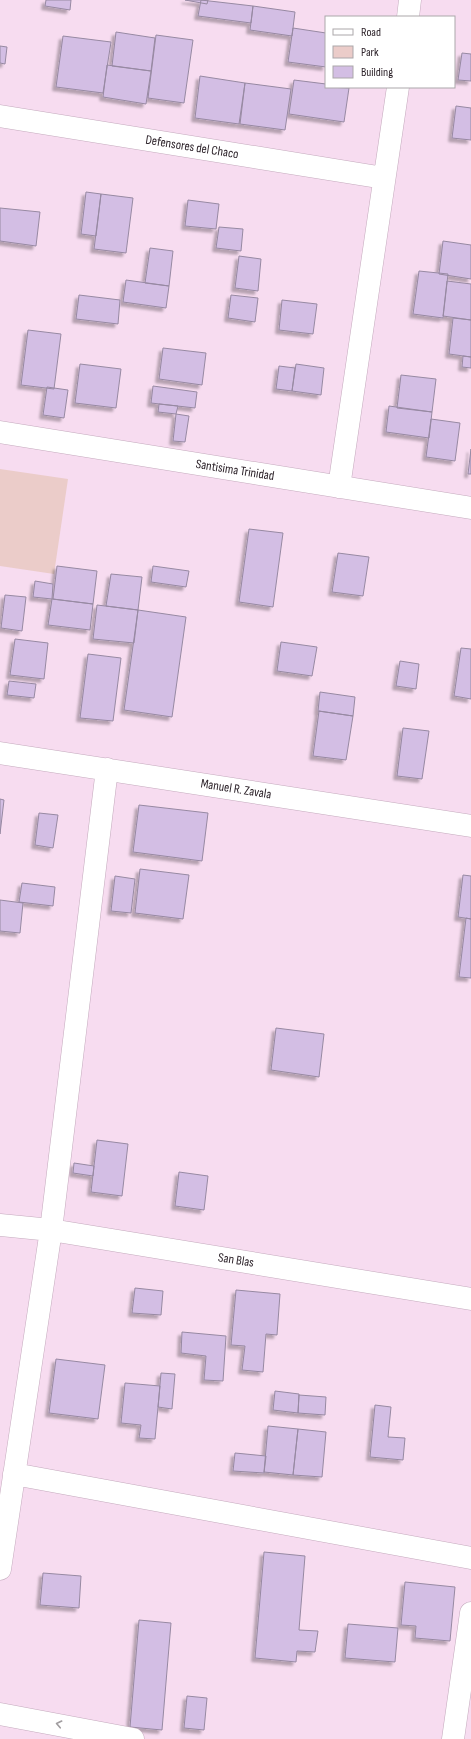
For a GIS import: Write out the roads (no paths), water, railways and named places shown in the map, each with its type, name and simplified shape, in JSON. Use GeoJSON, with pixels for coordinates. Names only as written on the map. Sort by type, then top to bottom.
{"type":"FeatureCollection","features":[{"type":"Feature","properties":{"kind":"street"},"geometry":{"type":"LineString","coordinates":[[408,16],[410,0]]}},
{"type":"Feature","properties":{"kind":"street"},"geometry":{"type":"LineString","coordinates":[[339,487],[398,88]]}},
{"type":"Feature","properties":{"kind":"street","name":"Defensores del Chaco"},"geometry":{"type":"LineString","coordinates":[[0,116],[384,178]]}},
{"type":"Feature","properties":{"kind":"street","name":"Santisima Trinidad"},"geometry":{"type":"LineString","coordinates":[[0,432],[471,508]]}},
{"type":"Feature","properties":{"kind":"street","name":"Manuel R. Zavala"},"geometry":{"type":"LineString","coordinates":[[0,753],[471,826]]}},
{"type":"Feature","properties":{"kind":"street"},"geometry":{"type":"LineString","coordinates":[[0,1569],[51,1230],[107,769]]}},
{"type":"Feature","properties":{"kind":"street","name":"San Blas"},"geometry":{"type":"LineString","coordinates":[[0,1224],[51,1230],[471,1299]]}},
{"type":"Feature","properties":{"kind":"street"},"geometry":{"type":"LineString","coordinates":[[14,1474],[471,1558]]}},
{"type":"Feature","properties":{"kind":"street"},"geometry":{"type":"LineString","coordinates":[[453,1739],[471,1613]]}},
{"type":"Feature","properties":{"kind":"street"},"geometry":{"type":"LineString","coordinates":[[0,1714],[96,1736],[133,1739]]}}]}
